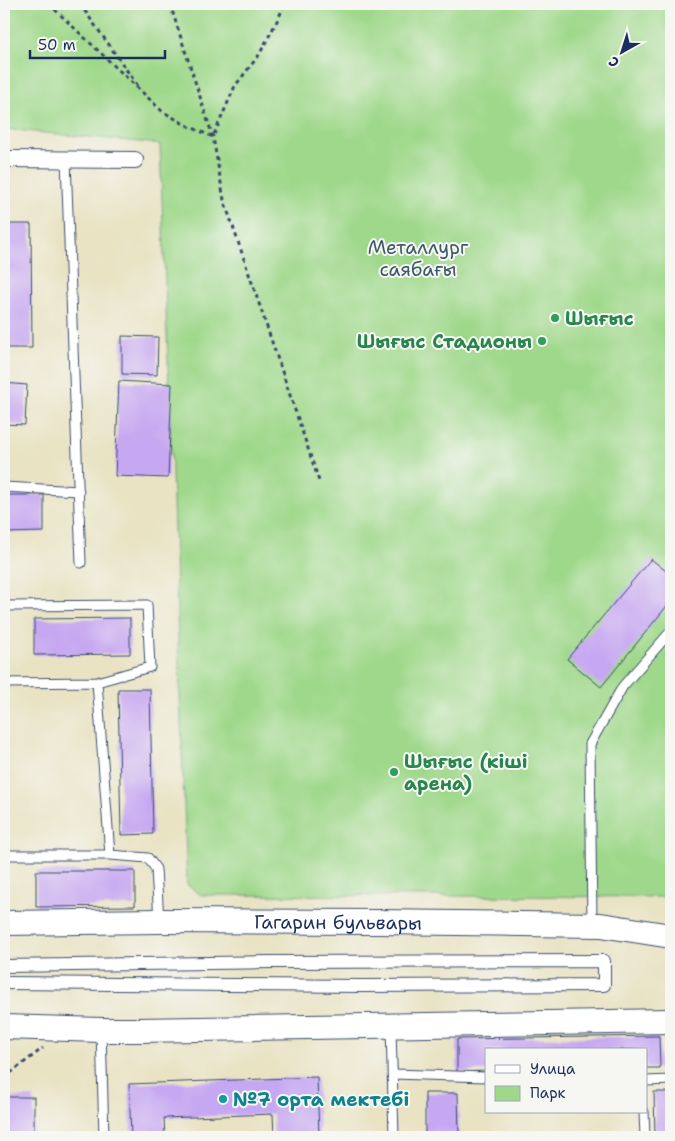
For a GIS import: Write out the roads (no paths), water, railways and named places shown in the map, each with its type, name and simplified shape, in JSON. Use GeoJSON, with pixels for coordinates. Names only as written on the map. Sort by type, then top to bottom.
{"type":"FeatureCollection","features":[{"type":"Feature","properties":{"kind":"main road","name":"Гагарин бульвары"},"geometry":{"type":"LineString","coordinates":[[4,923],[159,921],[601,925],[671,936]]}},
{"type":"Feature","properties":{"kind":"main road"},"geometry":{"type":"LineString","coordinates":[[4,1027],[101,1030],[671,1021]]}},
{"type":"Feature","properties":{"kind":"street"},"geometry":{"type":"LineString","coordinates":[[4,159],[135,160]]}},
{"type":"Feature","properties":{"kind":"street"},"geometry":{"type":"LineString","coordinates":[[4,966],[271,962],[604,961],[604,985],[361,986],[4,982]]}},
{"type":"Feature","properties":{"kind":"street"},"geometry":{"type":"LineString","coordinates":[[360,962],[361,986]]}},
{"type":"Feature","properties":{"kind":"lane"},"geometry":{"type":"LineString","coordinates":[[66,160],[81,562]]}},
{"type":"Feature","properties":{"kind":"lane"},"geometry":{"type":"LineString","coordinates":[[4,487],[79,492]]}},
{"type":"Feature","properties":{"kind":"lane"},"geometry":{"type":"LineString","coordinates":[[4,606],[147,605],[150,666],[97,682],[4,683]]}},
{"type":"Feature","properties":{"kind":"lane"},"geometry":{"type":"LineString","coordinates":[[592,925],[590,744],[623,686],[671,630]]}},
{"type":"Feature","properties":{"kind":"lane"},"geometry":{"type":"LineString","coordinates":[[97,682],[110,855]]}},
{"type":"Feature","properties":{"kind":"lane"},"geometry":{"type":"LineString","coordinates":[[4,855],[110,855],[148,858],[156,869],[159,921]]}},
{"type":"Feature","properties":{"kind":"lane"},"geometry":{"type":"LineString","coordinates":[[391,1025],[394,1137]]}},
{"type":"Feature","properties":{"kind":"lane"},"geometry":{"type":"LineString","coordinates":[[101,1030],[104,1137]]}},
{"type":"Feature","properties":{"kind":"lane"},"geometry":{"type":"LineString","coordinates":[[393,1074],[485,1077]]}},
{"type":"Feature","properties":{"kind":"lane"},"geometry":{"type":"LineString","coordinates":[[648,1081],[671,1080]]}},
{"type":"Feature","properties":{"kind":"lane"},"geometry":{"type":"LineString","coordinates":[[644,1114],[645,1137]]}},
{"type":"Feature","properties":{"kind":"place","name":"Шығыс"},"geometry":{"type":"Point","coordinates":[555,318]}},
{"type":"Feature","properties":{"kind":"place","name":"Шығыс Стадионы"},"geometry":{"type":"Point","coordinates":[542,341]}},
{"type":"Feature","properties":{"kind":"place","name":"Шығыс (кіші арена)"},"geometry":{"type":"Point","coordinates":[394,772]}},
{"type":"Feature","properties":{"kind":"place","name":"№7 орта мектебі"},"geometry":{"type":"Point","coordinates":[223,1099]}},
{"type":"Feature","properties":{"kind":"park label","name":"Металлург саябағы"},"geometry":{"type":"Point","coordinates":[418,258]}}]}
